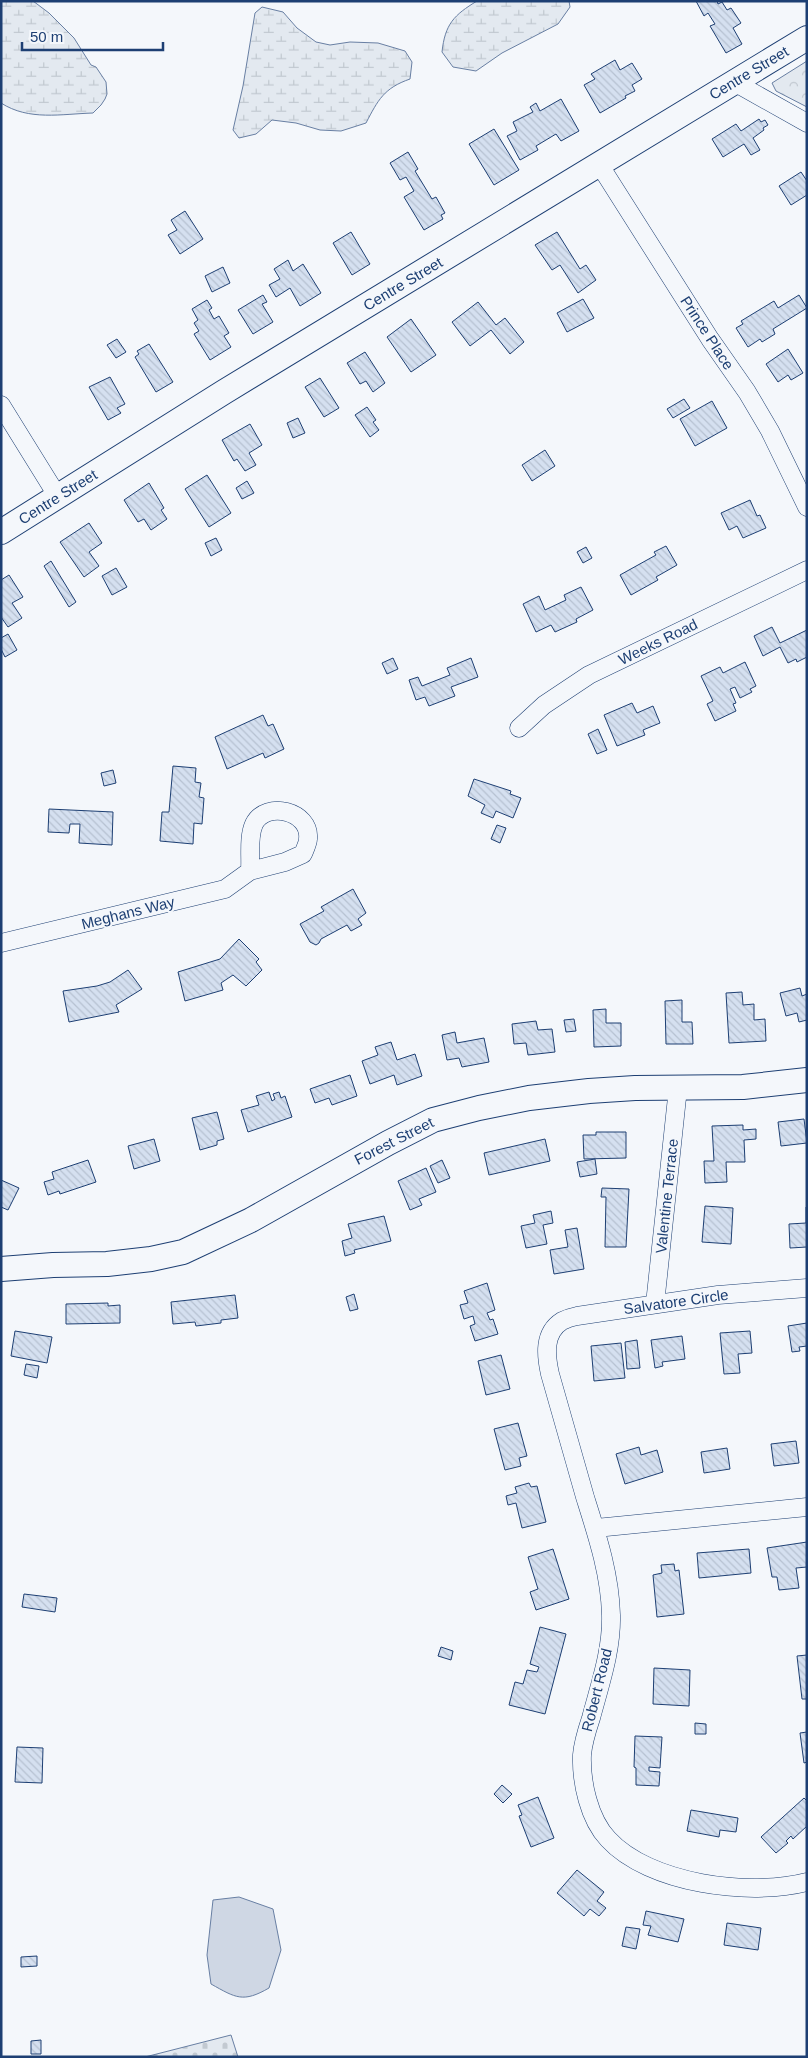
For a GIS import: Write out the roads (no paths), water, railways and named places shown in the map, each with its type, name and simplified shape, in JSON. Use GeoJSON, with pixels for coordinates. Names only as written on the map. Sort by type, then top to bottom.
{"type":"FeatureCollection","features":[{"type":"Feature","properties":{"kind":"main road","name":"Centre Street"},"geometry":{"type":"LineString","coordinates":[[1,532],[224,392],[807,38]]}},
{"type":"Feature","properties":{"kind":"main road","name":"Forest Street"},"geometry":{"type":"LineString","coordinates":[[1,1268],[107,1264],[151,1259],[183,1252],[251,1220],[388,1143],[433,1120],[479,1108],[529,1098],[589,1091],[742,1088],[807,1080]]}},
{"type":"Feature","properties":{"kind":"street"},"geometry":{"type":"LineString","coordinates":[[734,82],[807,123]]}},
{"type":"Feature","properties":{"kind":"street","name":"Prince Place"},"geometry":{"type":"LineString","coordinates":[[599,164],[710,339],[747,392],[770,431],[807,507]]}},
{"type":"Feature","properties":{"kind":"street"},"geometry":{"type":"LineString","coordinates":[[1,405],[58,497]]}},
{"type":"Feature","properties":{"kind":"street","name":"Weeks Road"},"geometry":{"type":"LineString","coordinates":[[519,728],[544,705],[589,675],[807,570]]}},
{"type":"Feature","properties":{"kind":"street","name":"Meghans Way"},"geometry":{"type":"LineString","coordinates":[[1,943],[225,889],[250,871]]}},
{"type":"Feature","properties":{"kind":"street","name":"Valentine Terrace"},"geometry":{"type":"LineString","coordinates":[[655,1304],[678,1088]]}},
{"type":"Feature","properties":{"kind":"street","name":"Salvatore Circle"},"geometry":{"type":"LineString","coordinates":[[552,1333],[561,1322],[577,1316],[718,1295],[807,1288]]}},
{"type":"Feature","properties":{"kind":"street","name":"Robert Road"},"geometry":{"type":"LineString","coordinates":[[552,1333],[548,1339],[546,1353],[550,1374],[596,1528],[607,1580],[611,1615],[609,1650],[582,1754],[587,1795],[596,1822],[608,1839],[630,1859],[659,1872],[706,1884],[756,1889],[794,1886],[807,1882]]}},
{"type":"Feature","properties":{"kind":"street"},"geometry":{"type":"LineString","coordinates":[[596,1528],[807,1507]]}}]}
